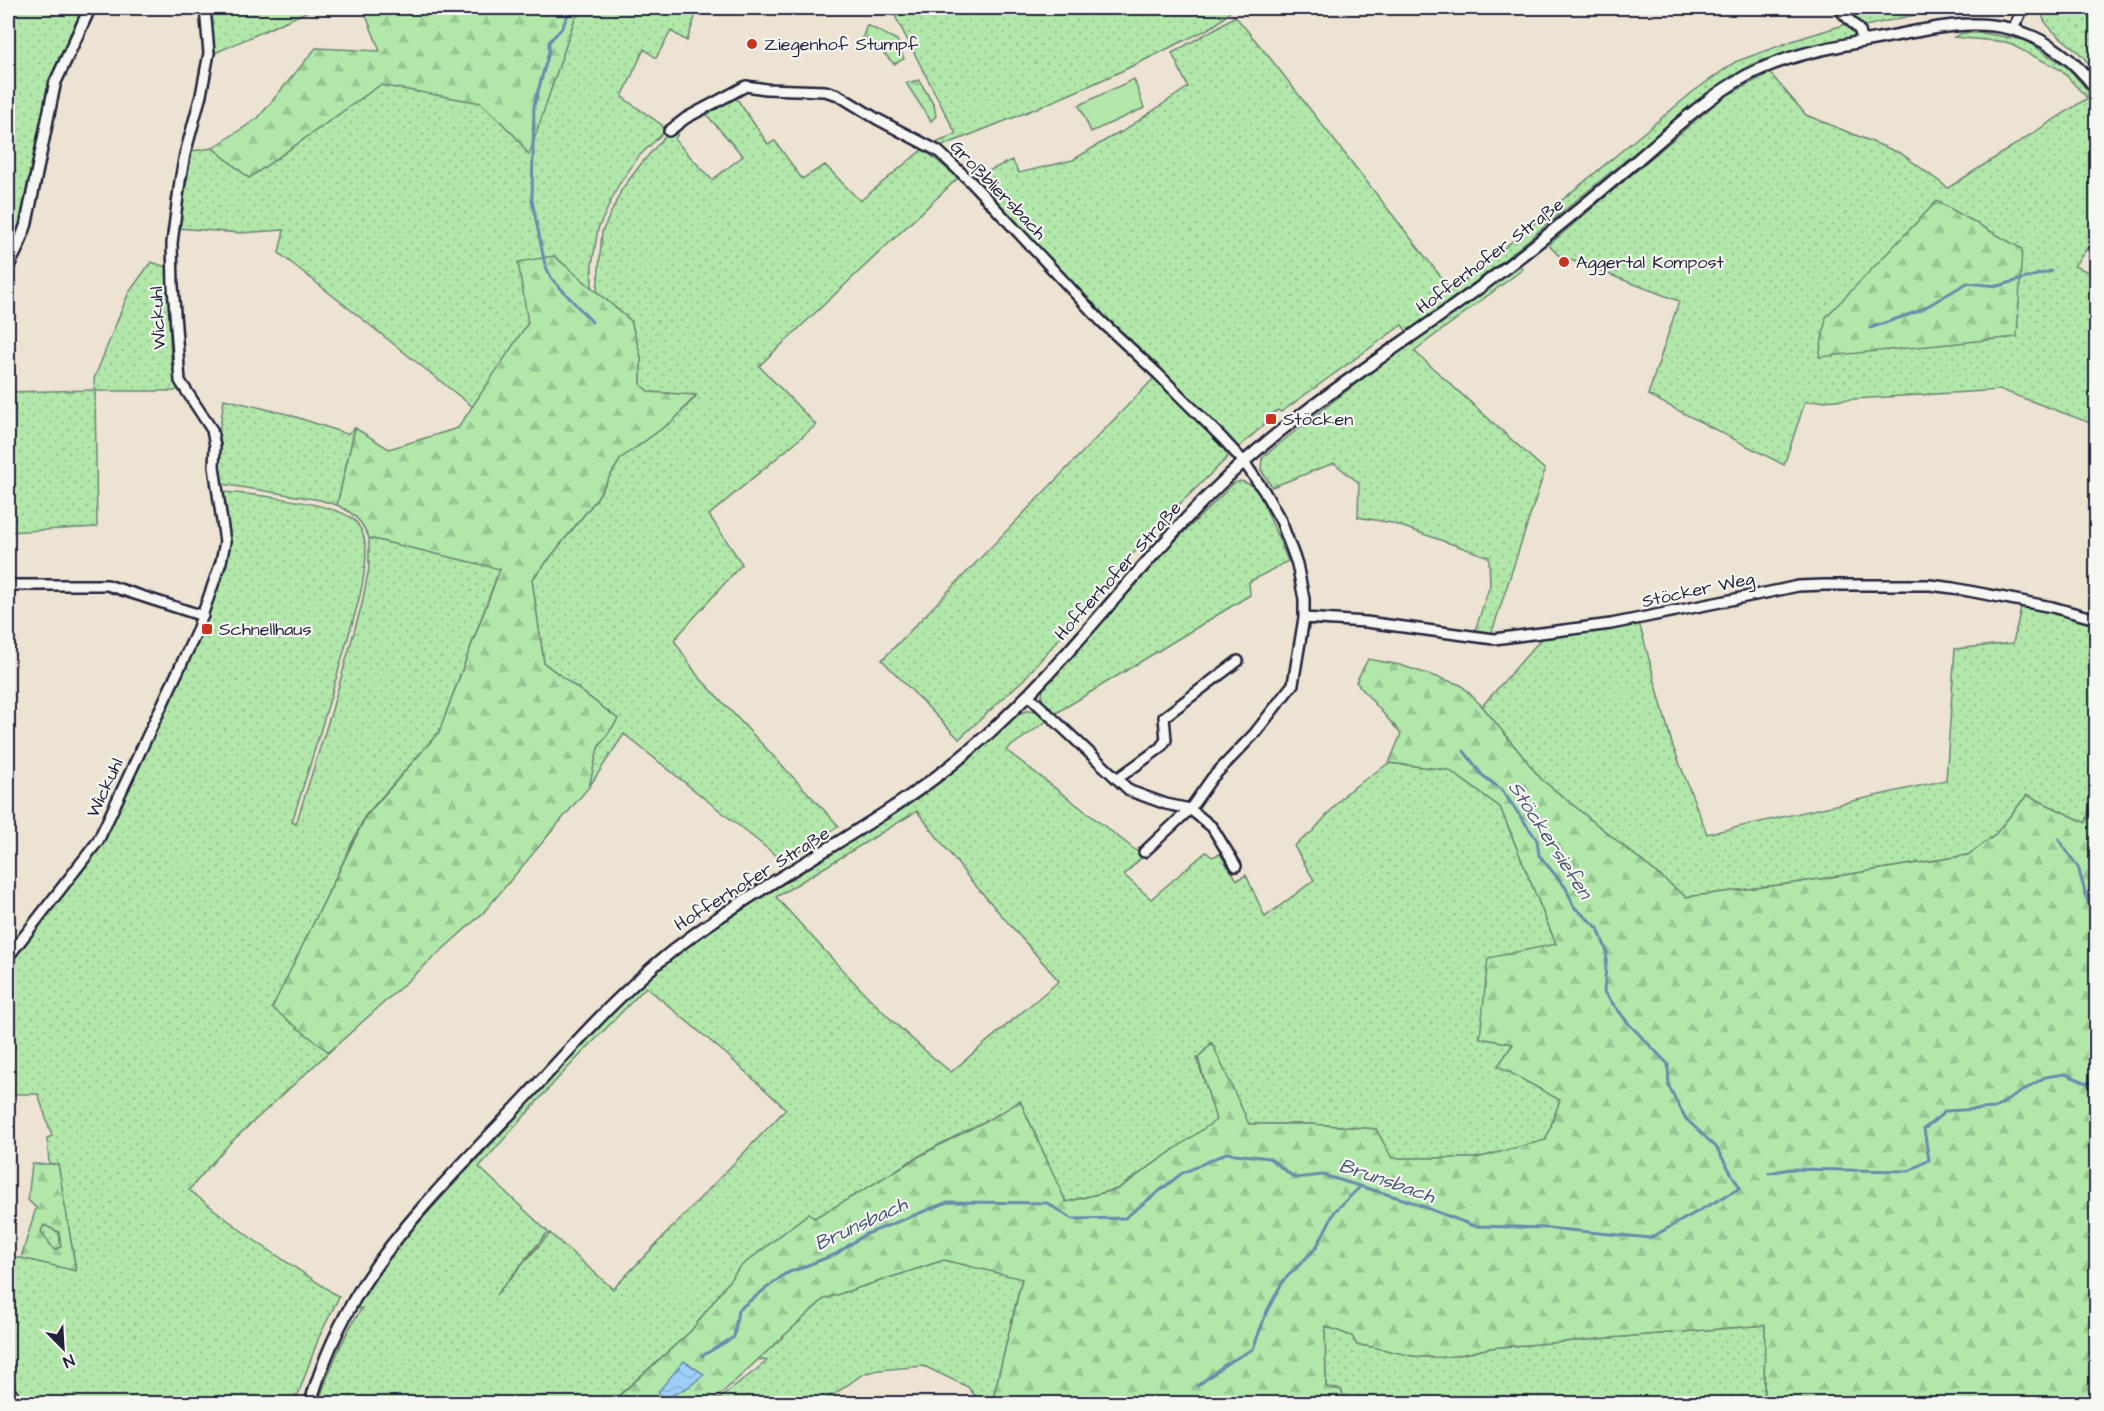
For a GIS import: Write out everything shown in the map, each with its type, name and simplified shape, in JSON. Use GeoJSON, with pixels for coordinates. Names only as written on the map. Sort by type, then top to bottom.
{"type":"FeatureCollection","features":[{"type":"Feature","properties":{"kind":"main road"},"geometry":{"type":"LineString","coordinates":[[8,1391],[18,1404]]}},
{"type":"Feature","properties":{"kind":"street"},"geometry":{"type":"LineString","coordinates":[[8,267],[26,225],[55,83],[90,8]]}},
{"type":"Feature","properties":{"kind":"street","name":"Wickuhl"},"geometry":{"type":"LineString","coordinates":[[8,957],[98,841],[203,616],[221,562],[225,542],[214,466],[215,446],[212,430],[183,387],[178,370],[172,243],[185,154],[201,95],[209,53],[205,8]]}},
{"type":"Feature","properties":{"kind":"street"},"geometry":{"type":"LineString","coordinates":[[1838,8],[1860,31],[1862,41]]}},
{"type":"Feature","properties":{"kind":"street"},"geometry":{"type":"LineString","coordinates":[[2013,29],[2023,8]]}},
{"type":"Feature","properties":{"kind":"street","name":"Hofferhofer Straße"},"geometry":{"type":"LineString","coordinates":[[310,1404],[325,1360],[346,1314],[382,1259],[446,1184],[628,989],[702,928],[910,797],[977,744],[1028,695],[1177,529],[1244,462],[1329,392],[1465,299],[1534,246],[1706,102],[1748,75],[1798,55],[1947,26],[1979,25],[2013,29],[2036,38],[2057,50],[2097,89]]}},
{"type":"Feature","properties":{"kind":"street","name":"Großbliersbach"},"geometry":{"type":"LineString","coordinates":[[669,130],[686,118],[746,86],[825,91],[838,95],[877,119],[938,151],[970,181],[1101,321],[1158,374],[1244,462]]}},
{"type":"Feature","properties":{"kind":"street"},"geometry":{"type":"LineString","coordinates":[[1144,852],[1190,809],[1206,786],[1255,733],[1293,684],[1304,618],[1304,599],[1297,564],[1274,507],[1244,462]]}},
{"type":"Feature","properties":{"kind":"street"},"geometry":{"type":"LineString","coordinates":[[8,585],[107,585],[203,616]]}},
{"type":"Feature","properties":{"kind":"street","name":"Stöcker Weg"},"geometry":{"type":"LineString","coordinates":[[1304,618],[1366,622],[1494,639],[1611,624],[1779,590],[1824,585],[1930,585],[2052,607],[2097,619]]}},
{"type":"Feature","properties":{"kind":"street"},"geometry":{"type":"LineString","coordinates":[[1117,779],[1160,748],[1166,741],[1164,717],[1238,661]]}},
{"type":"Feature","properties":{"kind":"street"},"geometry":{"type":"LineString","coordinates":[[1028,695],[1130,791],[1147,798],[1190,809],[1212,828],[1236,866]]}},
{"type":"Feature","properties":{"kind":"green space"},"geometry":{"type":"Polygon","coordinates":[[[8,8],[84,8],[47,90],[18,230],[8,251],[8,226],[17,229],[8,217],[8,8]]]}},
{"type":"Feature","properties":{"kind":"green space"},"geometry":{"type":"Polygon","coordinates":[[[209,8],[315,8],[213,54],[209,8]]]}},
{"type":"Feature","properties":{"kind":"green space"},"geometry":{"type":"Polygon","coordinates":[[[363,8],[583,8],[575,18],[529,155],[515,136],[481,103],[380,85],[249,178],[213,148],[258,118],[316,48],[380,51],[363,8]]]}},
{"type":"Feature","properties":{"kind":"green space"},"geometry":{"type":"Polygon","coordinates":[[[583,8],[698,8],[687,41],[671,31],[656,58],[644,49],[622,97],[662,125],[664,132],[638,157],[618,186],[598,229],[592,265],[592,288],[554,256],[528,323],[473,407],[279,253],[284,230],[239,233],[178,228],[192,151],[213,148],[249,178],[380,85],[481,102],[515,136],[529,154],[575,18],[583,8]]]}},
{"type":"Feature","properties":{"kind":"green space"},"geometry":{"type":"Polygon","coordinates":[[[891,8],[1232,8],[1214,25],[1118,73],[942,146],[936,143],[956,134],[891,8]]]}},
{"type":"Feature","properties":{"kind":"green space"},"geometry":{"type":"Polygon","coordinates":[[[1844,8],[1942,8],[1865,26],[1844,8]]]}},
{"type":"Feature","properties":{"kind":"green space"},"geometry":{"type":"Polygon","coordinates":[[[2041,8],[2096,8],[2096,72],[2080,53],[2049,27],[2041,8]]]}},
{"type":"Feature","properties":{"kind":"green space"},"geometry":{"type":"Polygon","coordinates":[[[1235,16],[1452,291],[1694,91],[1735,62],[1850,23],[1855,36],[1797,49],[1750,65],[1701,98],[1494,268],[1407,332],[1402,325],[1281,412],[1278,410],[1267,417],[1266,423],[1238,448],[1030,244],[973,178],[1012,160],[1019,173],[1073,160],[1120,133],[1188,87],[1172,53],[1235,16]]]}},
{"type":"Feature","properties":{"kind":"green space"},"geometry":{"type":"Polygon","coordinates":[[[867,25],[897,40],[904,59],[894,64],[876,45],[862,39],[867,25]]]}},
{"type":"Feature","properties":{"kind":"green space"},"geometry":{"type":"Polygon","coordinates":[[[1963,33],[1982,33],[2025,40],[2067,67],[2090,93],[2086,97],[2061,70],[2006,42],[1954,37],[1963,33]]]}},
{"type":"Feature","properties":{"kind":"green space"},"geometry":{"type":"Polygon","coordinates":[[[1770,73],[1806,115],[1902,154],[1948,188],[2089,97],[2096,110],[2096,237],[2074,266],[2096,275],[2096,425],[2001,390],[1805,402],[1784,465],[1648,395],[1679,301],[1558,255],[1549,245],[1722,98],[1770,73]]]}},
{"type":"Feature","properties":{"kind":"green space"},"geometry":{"type":"Polygon","coordinates":[[[1134,79],[1144,108],[1091,132],[1079,105],[1134,79]]]}},
{"type":"Feature","properties":{"kind":"green space"},"geometry":{"type":"Polygon","coordinates":[[[919,80],[934,105],[936,116],[931,121],[906,83],[919,80]]]}},
{"type":"Feature","properties":{"kind":"green space"},"geometry":{"type":"Polygon","coordinates":[[[731,97],[737,99],[768,144],[775,141],[802,179],[825,165],[860,201],[923,149],[958,178],[759,366],[816,425],[709,515],[742,564],[674,640],[697,675],[839,826],[783,861],[624,734],[589,787],[596,751],[618,719],[544,663],[532,580],[595,501],[621,458],[674,420],[696,396],[649,392],[641,385],[641,357],[631,321],[597,292],[602,232],[622,189],[667,134],[683,122],[675,140],[712,180],[743,156],[704,112],[731,97]]]}},
{"type":"Feature","properties":{"kind":"green space"},"geometry":{"type":"Polygon","coordinates":[[[1937,201],[2022,249],[2017,337],[1819,357],[1826,317],[1937,201]]]}},
{"type":"Feature","properties":{"kind":"green space"},"geometry":{"type":"Polygon","coordinates":[[[554,256],[631,321],[641,357],[641,385],[649,392],[696,395],[674,420],[621,458],[595,501],[532,580],[544,663],[618,719],[598,748],[589,787],[483,913],[329,1052],[272,1008],[366,816],[439,732],[500,569],[369,538],[357,518],[337,505],[355,428],[389,449],[458,428],[528,323],[518,262],[554,256]]]}},
{"type":"Feature","properties":{"kind":"green space"},"geometry":{"type":"Polygon","coordinates":[[[151,262],[167,267],[171,363],[179,389],[174,391],[95,391],[97,527],[8,532],[8,392],[95,390],[94,379],[128,294],[151,262]]]}},
{"type":"Feature","properties":{"kind":"green space"},"geometry":{"type":"Polygon","coordinates":[[[1518,265],[1523,269],[1414,351],[1545,470],[1491,635],[1475,631],[1490,585],[1489,557],[1392,523],[1358,517],[1359,483],[1334,463],[1272,487],[1261,470],[1262,458],[1293,433],[1388,359],[1518,265]]]}},
{"type":"Feature","properties":{"kind":"green space"},"geometry":{"type":"Polygon","coordinates":[[[1156,376],[1220,442],[1228,457],[1158,525],[1024,679],[959,739],[882,660],[1156,376]]]}},
{"type":"Feature","properties":{"kind":"green space"},"geometry":{"type":"Polygon","coordinates":[[[224,399],[287,414],[347,434],[355,428],[337,505],[320,500],[222,484],[219,434],[224,399]]]}},
{"type":"Feature","properties":{"kind":"green space"},"geometry":{"type":"Polygon","coordinates":[[[1241,481],[1251,485],[1260,495],[1288,561],[1249,582],[1250,595],[1053,715],[1043,702],[1044,687],[1144,572],[1234,483],[1241,481]]]}},
{"type":"Feature","properties":{"kind":"green space"},"geometry":{"type":"Polygon","coordinates":[[[224,492],[294,501],[332,510],[347,515],[356,522],[364,538],[366,561],[364,577],[292,822],[296,824],[362,604],[369,568],[369,538],[500,568],[439,732],[365,816],[273,1008],[329,1052],[229,1144],[189,1190],[251,1238],[339,1297],[319,1337],[295,1403],[8,1403],[8,1257],[76,1270],[58,1165],[49,1163],[47,1138],[52,1136],[38,1094],[13,1094],[8,1079],[8,962],[103,842],[205,621],[228,542],[224,492]]]}},
{"type":"Feature","properties":{"kind":"green space"},"geometry":{"type":"Polygon","coordinates":[[[2022,603],[2096,624],[2096,667],[2088,666],[2096,692],[2096,784],[2086,823],[2027,795],[1994,836],[1968,855],[1795,883],[1686,897],[1541,779],[1482,706],[1544,636],[1639,622],[1672,744],[1707,834],[1946,780],[1955,649],[2013,643],[2022,603]]]}},
{"type":"Feature","properties":{"kind":"green space"},"geometry":{"type":"Polygon","coordinates":[[[1368,659],[1400,665],[1461,685],[1482,706],[1541,779],[1686,897],[1795,883],[1968,855],[1994,836],[2027,795],[2086,823],[2096,784],[2096,1403],[1764,1403],[1765,1325],[1489,1348],[1442,1357],[1413,1356],[1357,1345],[1352,1336],[1325,1326],[1326,1387],[1341,1390],[1346,1403],[992,1403],[1022,1279],[944,1260],[824,1299],[711,1403],[610,1404],[691,1331],[739,1268],[809,1213],[814,1218],[1020,1101],[1066,1202],[1118,1189],[1216,1120],[1198,1058],[1212,1043],[1249,1124],[1311,1124],[1376,1129],[1392,1158],[1477,1158],[1546,1140],[1560,1100],[1498,1066],[1513,1044],[1480,1038],[1488,958],[1556,944],[1500,807],[1449,770],[1389,763],[1401,734],[1356,682],[1368,659]]]}},
{"type":"Feature","properties":{"kind":"green space"},"geometry":{"type":"Polygon","coordinates":[[[1030,710],[1040,712],[1048,720],[1006,750],[1143,856],[1124,875],[1151,899],[1206,852],[1212,857],[1220,854],[1237,880],[1246,875],[1265,917],[1314,880],[1294,846],[1313,831],[1347,792],[1389,763],[1449,770],[1500,807],[1556,944],[1480,1038],[1513,1044],[1499,1066],[1560,1100],[1546,1140],[1477,1158],[1391,1158],[1376,1129],[1311,1124],[1248,1124],[1211,1043],[1197,1059],[1217,1120],[1117,1189],[1066,1202],[1020,1101],[926,1152],[814,1218],[809,1213],[739,1268],[691,1331],[610,1403],[318,1404],[348,1330],[362,1308],[355,1310],[396,1247],[642,981],[702,935],[911,802],[957,768],[1020,713],[1030,710]],[[917,811],[776,897],[838,966],[904,1032],[951,1072],[1059,981],[968,877],[917,811]],[[646,987],[560,1076],[479,1167],[548,1232],[496,1295],[550,1233],[613,1289],[786,1109],[726,1054],[646,987]]]}},
{"type":"Feature","properties":{"kind":"green space"},"geometry":{"type":"Polygon","coordinates":[[[32,1164],[58,1164],[76,1271],[21,1258],[36,1208],[28,1200],[32,1164]],[[44,1225],[41,1231],[54,1250],[61,1247],[59,1232],[44,1225]]]}},
{"type":"Feature","properties":{"kind":"green space"},"geometry":{"type":"Polygon","coordinates":[[[44,1225],[59,1232],[61,1247],[54,1250],[41,1231],[44,1225]]]}},
{"type":"Feature","properties":{"kind":"green space"},"geometry":{"type":"Polygon","coordinates":[[[944,1260],[1022,1278],[992,1403],[981,1403],[968,1387],[924,1366],[879,1370],[863,1374],[822,1403],[713,1404],[767,1361],[758,1359],[824,1299],[944,1260]]]}},
{"type":"Feature","properties":{"kind":"green space"},"geometry":{"type":"Polygon","coordinates":[[[1765,1325],[1764,1403],[1346,1403],[1341,1390],[1326,1387],[1325,1326],[1352,1336],[1357,1345],[1413,1356],[1442,1357],[1489,1348],[1765,1325]]]}},
{"type":"Feature","properties":{"kind":"water"},"geometry":{"type":"Polygon","coordinates":[[[684,1361],[704,1374],[690,1386],[665,1399],[658,1392],[684,1361]]]}},
{"type":"Feature","properties":{"kind":"waterway"},"geometry":{"type":"LineString","coordinates":[[571,8],[562,28],[549,42],[549,52],[534,105],[532,200],[545,265],[552,279],[592,322]]}},
{"type":"Feature","properties":{"kind":"waterway"},"geometry":{"type":"LineString","coordinates":[[1870,328],[1919,311],[1967,283],[1998,286],[2051,271]]}},
{"type":"Feature","properties":{"kind":"waterway","name":"Brunsbach"},"geometry":{"type":"LineString","coordinates":[[702,1356],[734,1337],[738,1310],[785,1274],[836,1254],[864,1235],[948,1202],[1047,1203],[1072,1219],[1125,1218],[1181,1174],[1226,1153],[1269,1158],[1295,1178],[1323,1175],[1406,1200],[1474,1226],[1548,1228],[1650,1238],[1740,1188],[1716,1147],[1686,1119],[1669,1087],[1668,1064],[1628,1023],[1604,992],[1607,952],[1598,928],[1574,907],[1566,888],[1539,855],[1537,840],[1502,790],[1482,775],[1464,751]]}},
{"type":"Feature","properties":{"kind":"waterway"},"geometry":{"type":"LineString","coordinates":[[2058,839],[2078,867],[2088,902],[2096,918]]}},
{"type":"Feature","properties":{"kind":"waterway","name":"Brunsbach"},"geometry":{"type":"LineString","coordinates":[[1769,1173],[1790,1169],[1909,1171],[1929,1160],[1924,1129],[1946,1111],[1995,1108],[2045,1077],[2065,1074],[2087,1083],[2096,1080]]}},
{"type":"Feature","properties":{"kind":"waterway"},"geometry":{"type":"LineString","coordinates":[[1197,1386],[1226,1364],[1253,1349],[1267,1311],[1283,1281],[1316,1248],[1335,1211],[1360,1187]]}},
{"type":"Feature","properties":{"kind":"waterway","name":"Brunsbach"},"geometry":{"type":"LineString","coordinates":[[658,1404],[666,1397]]}},
{"type":"Feature","properties":{"kind":"place","name":"Ziegenhof Stumpf"},"geometry":{"type":"Point","coordinates":[752,44]}},
{"type":"Feature","properties":{"kind":"place","name":"Aggertal Kompost"},"geometry":{"type":"Point","coordinates":[1564,262]}},
{"type":"Feature","properties":{"kind":"place","name":"Stöcken"},"geometry":{"type":"Point","coordinates":[1271,419]}},
{"type":"Feature","properties":{"kind":"place","name":"Schnellhaus"},"geometry":{"type":"Point","coordinates":[207,629]}},
{"type":"Feature","properties":{"kind":"water label","name":"Stöckersiefen"},"geometry":{"type":"Point","coordinates":[1550,840]}}]}
